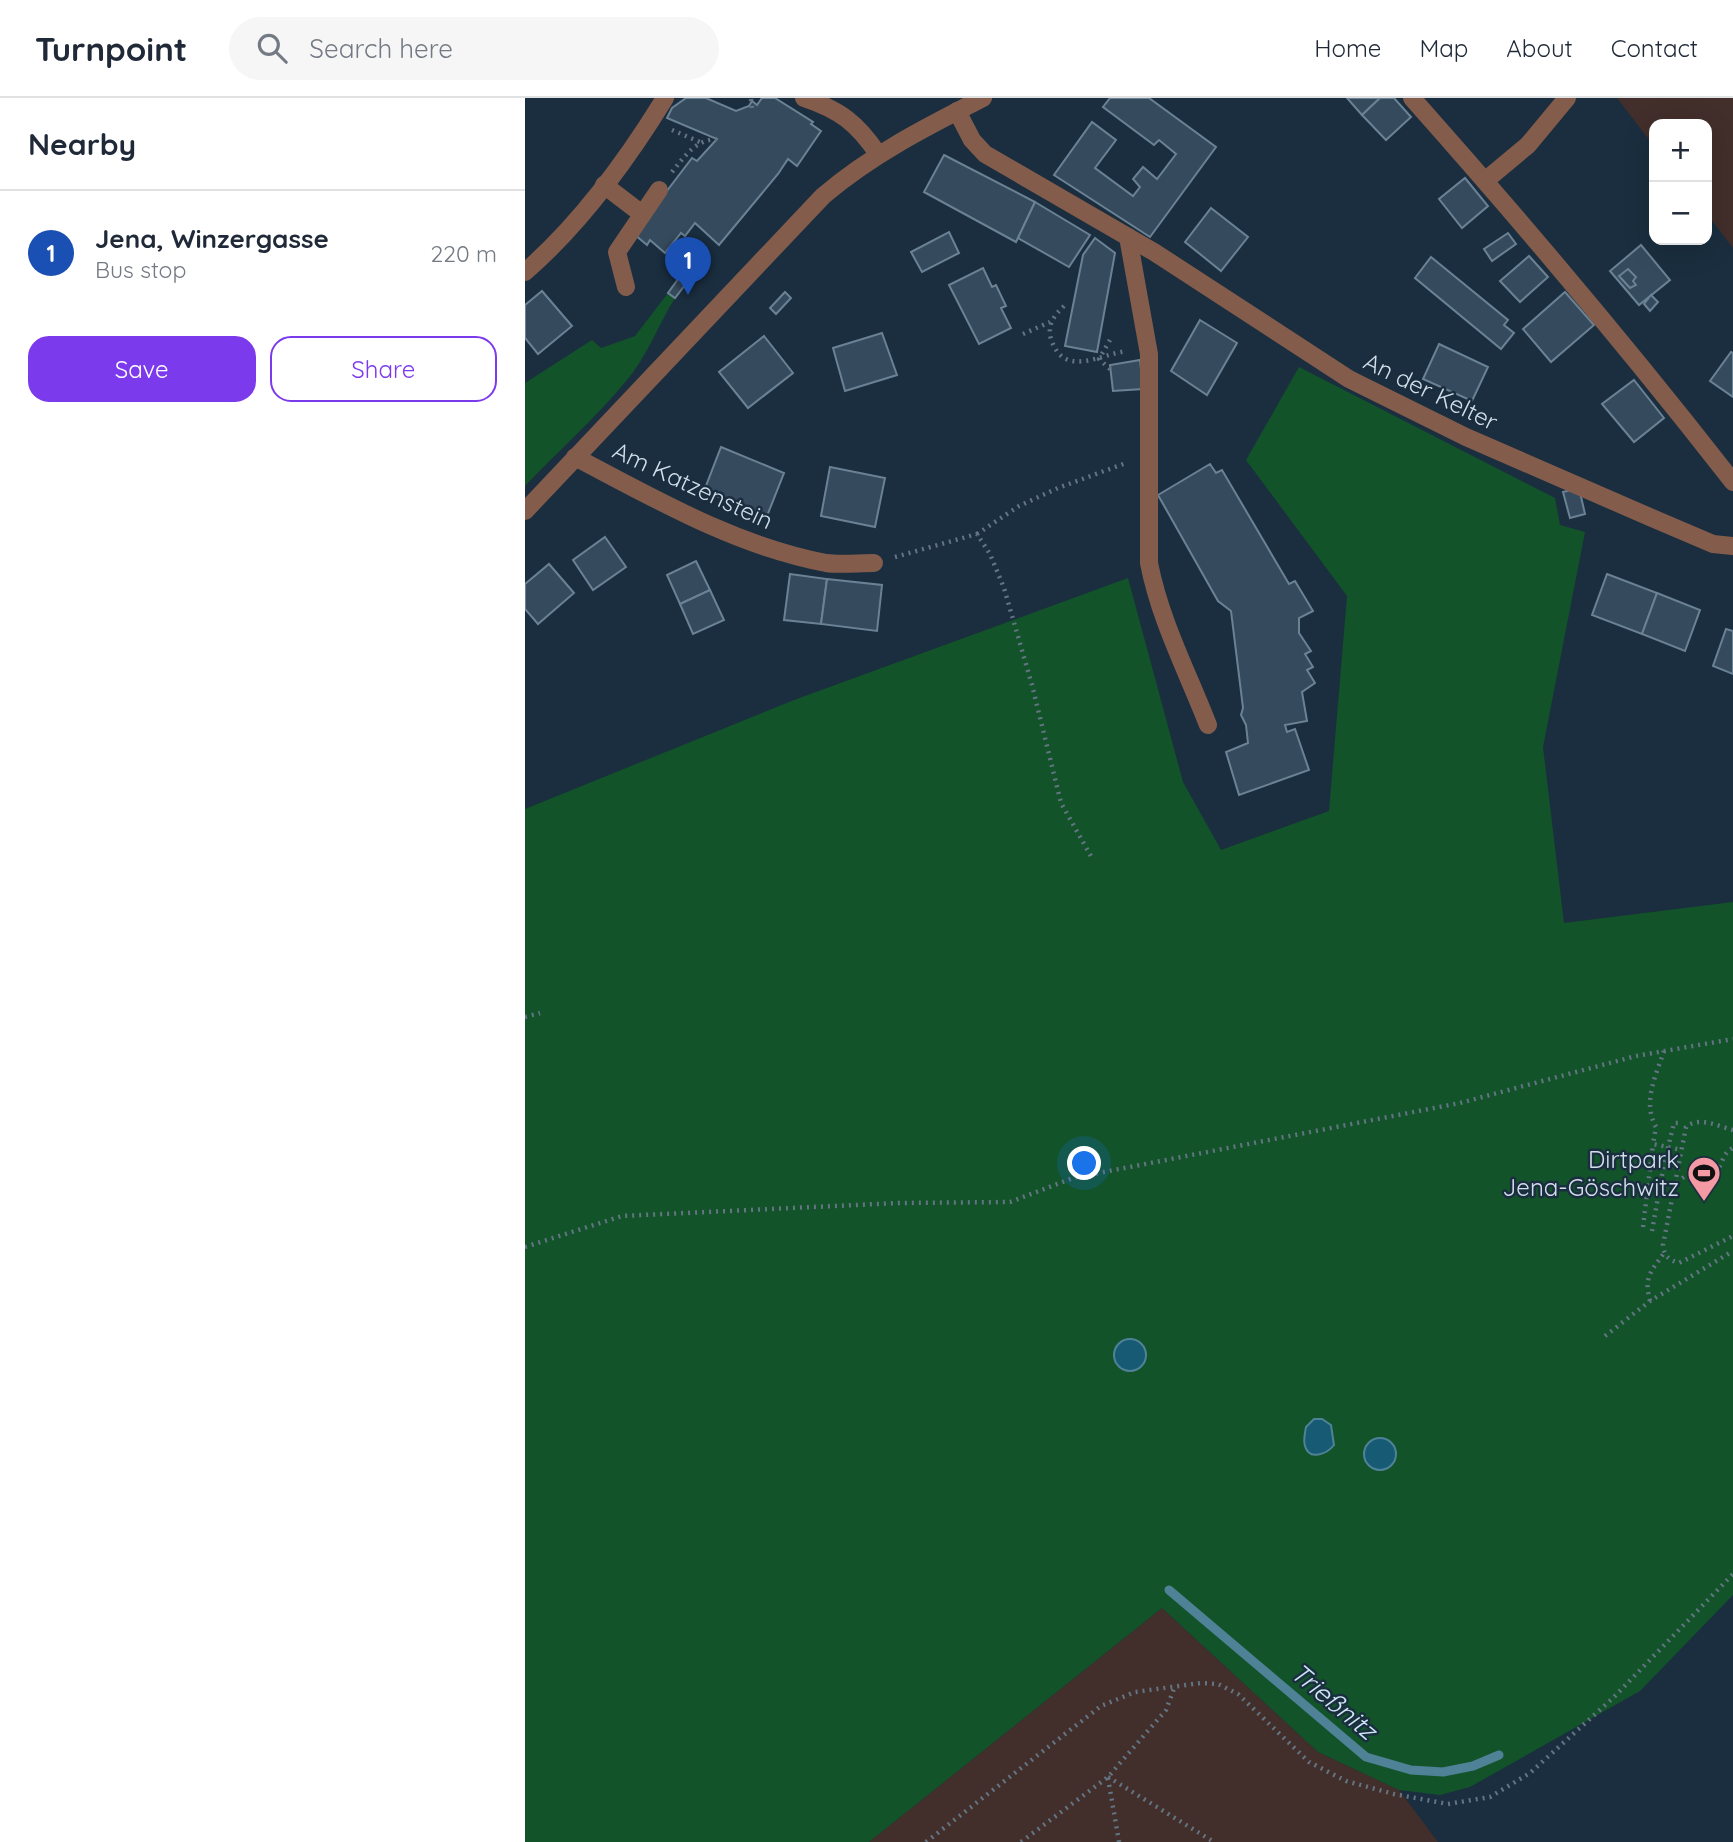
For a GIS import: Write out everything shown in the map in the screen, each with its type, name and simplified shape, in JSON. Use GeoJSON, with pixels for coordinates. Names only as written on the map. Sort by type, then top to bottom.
{"type":"FeatureCollection","features":[{"type":"Feature","properties":{"kind":"street"},"geometry":{"type":"LineString","coordinates":[[525,272],[540,259],[604,185],[664,98]]}},
{"type":"Feature","properties":{"kind":"street"},"geometry":{"type":"LineString","coordinates":[[804,98],[842,113],[862,131],[878,154]]}},
{"type":"Feature","properties":{"kind":"street"},"geometry":{"type":"LineString","coordinates":[[525,511],[701,327],[793,226],[844,178],[917,131],[983,98]]}},
{"type":"Feature","properties":{"kind":"street"},"geometry":{"type":"LineString","coordinates":[[1412,98],[1486,180],[1658,386],[1733,482]]}},
{"type":"Feature","properties":{"kind":"street"},"geometry":{"type":"LineString","coordinates":[[1486,180],[1528,145],[1567,98]]}},
{"type":"Feature","properties":{"kind":"street","name":"An der Kelter"},"geometry":{"type":"LineString","coordinates":[[957,111],[972,141],[985,154],[1128,237],[1349,379],[1466,437],[1603,497],[1713,544],[1733,546]]}},
{"type":"Feature","properties":{"kind":"street"},"geometry":{"type":"LineString","coordinates":[[604,185],[642,214]]}},
{"type":"Feature","properties":{"kind":"street"},"geometry":{"type":"LineString","coordinates":[[626,287],[617,252],[659,190]]}},
{"type":"Feature","properties":{"kind":"street"},"geometry":{"type":"LineString","coordinates":[[1128,237],[1148,349],[1149,563],[1154,591],[1164,621],[1208,725]]}},
{"type":"Feature","properties":{"kind":"street","name":"Am Katzenstein"},"geometry":{"type":"LineString","coordinates":[[575,457],[690,516],[769,548],[828,563],[874,563]]}},
{"type":"Feature","properties":{"kind":"path"},"geometry":{"type":"LineString","coordinates":[[751,99],[752,108]]}},
{"type":"Feature","properties":{"kind":"path"},"geometry":{"type":"LineString","coordinates":[[659,190],[690,149],[700,142],[717,139]]}},
{"type":"Feature","properties":{"kind":"path"},"geometry":{"type":"LineString","coordinates":[[1023,334],[1051,322],[1064,306]]}},
{"type":"Feature","properties":{"kind":"path"},"geometry":{"type":"LineString","coordinates":[[1051,322],[1053,344],[1059,353],[1078,363],[1109,354],[1148,349]]}},
{"type":"Feature","properties":{"kind":"path"},"geometry":{"type":"LineString","coordinates":[[1098,359],[1110,340]]}},
{"type":"Feature","properties":{"kind":"path"},"geometry":{"type":"LineString","coordinates":[[1098,359],[1111,370]]}},
{"type":"Feature","properties":{"kind":"path"},"geometry":{"type":"LineString","coordinates":[[874,563],[977,534],[1019,506],[1058,488],[1150,455]]}},
{"type":"Feature","properties":{"kind":"path"},"geometry":{"type":"LineString","coordinates":[[977,534],[990,554],[1004,588],[1033,685],[1061,803],[1092,858]]}},
{"type":"Feature","properties":{"kind":"path"},"geometry":{"type":"LineString","coordinates":[[525,1017],[540,1013]]}},
{"type":"Feature","properties":{"kind":"path"},"geometry":{"type":"LineString","coordinates":[[525,1247],[622,1216],[898,1203],[1010,1202],[1073,1178],[1460,1103],[1636,1056],[1733,1039]]}},
{"type":"Feature","properties":{"kind":"path"},"geometry":{"type":"LineString","coordinates":[[1643,1227],[1656,1127],[1650,1118],[1650,1094],[1664,1051]]}},
{"type":"Feature","properties":{"kind":"path"},"geometry":{"type":"LineString","coordinates":[[1733,1130],[1701,1121],[1692,1122],[1686,1127],[1663,1245],[1664,1253],[1670,1260],[1679,1263],[1733,1237]]}},
{"type":"Feature","properties":{"kind":"path"},"geometry":{"type":"LineString","coordinates":[[1652,1231],[1674,1123],[1679,1123]]}},
{"type":"Feature","properties":{"kind":"path"},"geometry":{"type":"LineString","coordinates":[[1653,1144],[1682,1150]]}},
{"type":"Feature","properties":{"kind":"path"},"geometry":{"type":"LineString","coordinates":[[1675,1184],[1688,1172],[1696,1170],[1716,1174],[1728,1150],[1733,1148]]}},
{"type":"Feature","properties":{"kind":"path"},"geometry":{"type":"LineString","coordinates":[[1605,1336],[1650,1301],[1733,1251]]}},
{"type":"Feature","properties":{"kind":"path"},"geometry":{"type":"LineString","coordinates":[[1650,1301],[1646,1285],[1649,1274],[1664,1253]]}},
{"type":"Feature","properties":{"kind":"path"},"geometry":{"type":"LineString","coordinates":[[926,1842],[1101,1706],[1135,1692],[1201,1683],[1218,1684],[1238,1693],[1309,1762],[1346,1781],[1394,1794],[1448,1804],[1490,1797],[1530,1773],[1613,1698],[1733,1574]]}},
{"type":"Feature","properties":{"kind":"path"},"geometry":{"type":"LineString","coordinates":[[1021,1842],[1108,1777],[1166,1710],[1175,1686]]}},
{"type":"Feature","properties":{"kind":"path"},"geometry":{"type":"LineString","coordinates":[[1108,1777],[1119,1842]]}},
{"type":"Feature","properties":{"kind":"path"},"geometry":{"type":"LineString","coordinates":[[1108,1777],[1214,1842]]}},
{"type":"Feature","properties":{"kind":"shaded area"},"geometry":{"type":"Polygon","coordinates":[[[1617,98],[1733,98],[1733,248],[1712,221],[1712,119],[1649,119],[1649,140],[1617,98]]]}},
{"type":"Feature","properties":{"kind":"shaded area"},"geometry":{"type":"Polygon","coordinates":[[[1162,1608],[1318,1752],[1399,1790],[1438,1842],[869,1842],[1162,1608]]]}},
{"type":"Feature","properties":{"kind":"green space"},"geometry":{"type":"Polygon","coordinates":[[[668,293],[675,298],[633,372],[602,408],[525,486],[525,383],[592,340],[601,348],[635,336],[668,293]]]}},
{"type":"Feature","properties":{"kind":"green space"},"geometry":{"type":"Polygon","coordinates":[[[1299,367],[1555,498],[1560,525],[1585,532],[1543,747],[1564,923],[1733,902],[1733,1595],[1640,1691],[1470,1787],[1440,1795],[1399,1790],[1318,1752],[1162,1608],[869,1842],[525,1842],[525,809],[794,700],[1128,578],[1183,782],[1221,850],[1329,811],[1347,596],[1246,460],[1299,367]]]}},
{"type":"Feature","properties":{"kind":"water"},"geometry":{"type":"Polygon","coordinates":[[[1130,1339],[1141,1344],[1146,1355],[1141,1366],[1130,1371],[1119,1366],[1114,1355],[1119,1344],[1130,1339]]]}},
{"type":"Feature","properties":{"kind":"water"},"geometry":{"type":"Polygon","coordinates":[[[1314,1419],[1322,1419],[1331,1425],[1334,1445],[1318,1455],[1307,1451],[1304,1444],[1306,1427],[1314,1419]]]}},
{"type":"Feature","properties":{"kind":"water"},"geometry":{"type":"Polygon","coordinates":[[[1380,1438],[1391,1443],[1396,1454],[1391,1465],[1380,1470],[1369,1465],[1364,1454],[1369,1443],[1380,1438]]]}},
{"type":"Feature","properties":{"kind":"building"},"geometry":{"type":"Polygon","coordinates":[[[686,98],[706,98],[736,111],[749,106],[752,101],[757,105],[762,98],[775,98],[813,122],[811,124],[821,131],[797,166],[788,159],[719,245],[695,223],[685,236],[681,233],[665,253],[650,240],[647,245],[634,234],[692,158],[697,161],[717,139],[667,118],[672,108],[686,98]]]}},
{"type":"Feature","properties":{"kind":"building"},"geometry":{"type":"Polygon","coordinates":[[[1110,98],[1149,98],[1216,147],[1150,237],[1054,175],[1092,122],[1116,140],[1095,168],[1133,196],[1140,187],[1133,179],[1143,167],[1157,179],[1176,154],[1159,140],[1154,145],[1103,107],[1110,98]]]}},
{"type":"Feature","properties":{"kind":"building"},"geometry":{"type":"Polygon","coordinates":[[[1347,98],[1380,98],[1362,115],[1347,98]]]}},
{"type":"Feature","properties":{"kind":"building"},"geometry":{"type":"Polygon","coordinates":[[[1380,98],[1394,98],[1411,117],[1386,140],[1362,115],[1380,98]]]}},
{"type":"Feature","properties":{"kind":"building"},"geometry":{"type":"Polygon","coordinates":[[[944,155],[1035,202],[1016,242],[924,192],[944,155]]]}},
{"type":"Feature","properties":{"kind":"building"},"geometry":{"type":"Polygon","coordinates":[[[1465,178],[1488,206],[1462,228],[1439,199],[1465,178]]]}},
{"type":"Feature","properties":{"kind":"building"},"geometry":{"type":"Polygon","coordinates":[[[1035,202],[1090,235],[1069,267],[1018,238],[1035,202]]]}},
{"type":"Feature","properties":{"kind":"building"},"geometry":{"type":"Polygon","coordinates":[[[1211,208],[1248,237],[1221,271],[1185,242],[1211,208]]]}},
{"type":"Feature","properties":{"kind":"building"},"geometry":{"type":"Polygon","coordinates":[[[949,232],[959,253],[922,272],[911,252],[949,232]]]}},
{"type":"Feature","properties":{"kind":"building"},"geometry":{"type":"Polygon","coordinates":[[[1508,233],[1516,244],[1492,261],[1484,249],[1508,233]]]}},
{"type":"Feature","properties":{"kind":"building"},"geometry":{"type":"Polygon","coordinates":[[[1095,238],[1115,253],[1097,352],[1065,346],[1083,255],[1095,238]]]}},
{"type":"Feature","properties":{"kind":"building"},"geometry":{"type":"Polygon","coordinates":[[[1641,245],[1670,280],[1639,305],[1610,271],[1641,245]]]}},
{"type":"Feature","properties":{"kind":"building"},"geometry":{"type":"Polygon","coordinates":[[[1529,256],[1548,277],[1520,302],[1500,281],[1529,256]]]}},
{"type":"Feature","properties":{"kind":"building"},"geometry":{"type":"Polygon","coordinates":[[[1431,257],[1508,320],[1504,325],[1514,333],[1501,349],[1415,278],[1431,257]]]}},
{"type":"Feature","properties":{"kind":"building"},"geometry":{"type":"Polygon","coordinates":[[[983,268],[992,287],[996,285],[1006,306],[1001,308],[1011,328],[979,344],[949,285],[983,268]]]}},
{"type":"Feature","properties":{"kind":"building"},"geometry":{"type":"Polygon","coordinates":[[[1628,269],[1636,277],[1633,281],[1636,285],[1630,288],[1619,276],[1628,269]]]}},
{"type":"Feature","properties":{"kind":"building"},"geometry":{"type":"Polygon","coordinates":[[[681,275],[688,281],[675,298],[668,293],[681,275]]]}},
{"type":"Feature","properties":{"kind":"building"},"geometry":{"type":"Polygon","coordinates":[[[542,291],[572,326],[538,354],[525,338],[525,305],[542,291]]]}},
{"type":"Feature","properties":{"kind":"building"},"geometry":{"type":"Polygon","coordinates":[[[785,292],[791,298],[776,314],[770,308],[785,292]]]}},
{"type":"Feature","properties":{"kind":"building"},"geometry":{"type":"Polygon","coordinates":[[[1565,292],[1594,325],[1551,362],[1523,329],[1565,292]]]}},
{"type":"Feature","properties":{"kind":"building"},"geometry":{"type":"Polygon","coordinates":[[[1651,295],[1658,302],[1650,311],[1644,304],[1651,295]]]}},
{"type":"Feature","properties":{"kind":"building"},"geometry":{"type":"Polygon","coordinates":[[[1200,320],[1237,343],[1207,395],[1171,371],[1200,320]]]}},
{"type":"Feature","properties":{"kind":"building"},"geometry":{"type":"Polygon","coordinates":[[[882,333],[897,375],[845,391],[833,348],[882,333]]]}},
{"type":"Feature","properties":{"kind":"building"},"geometry":{"type":"Polygon","coordinates":[[[764,336],[793,373],[748,408],[719,372],[764,336]]]}},
{"type":"Feature","properties":{"kind":"building"},"geometry":{"type":"Polygon","coordinates":[[[1439,344],[1488,367],[1472,401],[1423,379],[1439,344]]]}},
{"type":"Feature","properties":{"kind":"building"},"geometry":{"type":"Polygon","coordinates":[[[1731,352],[1733,353],[1733,397],[1710,381],[1731,352]]]}},
{"type":"Feature","properties":{"kind":"building"},"geometry":{"type":"Polygon","coordinates":[[[1140,360],[1143,389],[1113,391],[1110,365],[1140,360]]]}},
{"type":"Feature","properties":{"kind":"building"},"geometry":{"type":"Polygon","coordinates":[[[1634,380],[1664,418],[1634,442],[1602,404],[1634,380]]]}},
{"type":"Feature","properties":{"kind":"building"},"geometry":{"type":"Polygon","coordinates":[[[721,447],[784,473],[767,516],[704,491],[721,447]]]}},
{"type":"Feature","properties":{"kind":"building"},"geometry":{"type":"Polygon","coordinates":[[[1210,464],[1216,473],[1222,470],[1289,584],[1295,581],[1313,611],[1299,618],[1299,633],[1311,651],[1305,654],[1313,667],[1307,670],[1315,683],[1302,692],[1307,721],[1285,725],[1287,732],[1295,729],[1309,770],[1239,795],[1226,752],[1248,743],[1246,725],[1241,715],[1243,708],[1231,611],[1218,601],[1158,495],[1210,464]]]}},
{"type":"Feature","properties":{"kind":"building"},"geometry":{"type":"Polygon","coordinates":[[[830,467],[885,478],[875,527],[821,516],[830,467]]]}},
{"type":"Feature","properties":{"kind":"building"},"geometry":{"type":"Polygon","coordinates":[[[1579,488],[1585,514],[1570,518],[1563,492],[1579,488]]]}},
{"type":"Feature","properties":{"kind":"building"},"geometry":{"type":"Polygon","coordinates":[[[605,537],[626,567],[593,590],[573,560],[605,537]]]}},
{"type":"Feature","properties":{"kind":"building"},"geometry":{"type":"Polygon","coordinates":[[[696,561],[710,590],[680,604],[667,575],[696,561]]]}},
{"type":"Feature","properties":{"kind":"building"},"geometry":{"type":"Polygon","coordinates":[[[549,564],[574,593],[538,624],[525,609],[525,584],[549,564]]]}},
{"type":"Feature","properties":{"kind":"building"},"geometry":{"type":"Polygon","coordinates":[[[790,574],[827,579],[821,624],[784,620],[790,574]]]}},
{"type":"Feature","properties":{"kind":"building"},"geometry":{"type":"Polygon","coordinates":[[[1607,574],[1657,593],[1642,634],[1592,615],[1607,574]]]}},
{"type":"Feature","properties":{"kind":"building"},"geometry":{"type":"Polygon","coordinates":[[[827,579],[882,585],[877,631],[821,624],[827,579]]]}},
{"type":"Feature","properties":{"kind":"building"},"geometry":{"type":"Polygon","coordinates":[[[710,590],[724,620],[693,634],[680,604],[710,590]]]}},
{"type":"Feature","properties":{"kind":"building"},"geometry":{"type":"Polygon","coordinates":[[[1657,593],[1700,610],[1685,651],[1642,634],[1657,593]]]}},
{"type":"Feature","properties":{"kind":"building"},"geometry":{"type":"Polygon","coordinates":[[[1726,629],[1733,631],[1733,674],[1713,666],[1726,629]]]}},
{"type":"Feature","properties":{"kind":"waterway","name":"Trießnitz"},"geometry":{"type":"LineString","coordinates":[[1169,1590],[1366,1757],[1411,1770],[1443,1772],[1473,1766],[1499,1755]]}},
{"type":"Feature","properties":{"kind":"place","name":"Jena, Winzergasse"},"geometry":{"type":"Point","coordinates":[688,295]}},
{"type":"Feature","properties":{"kind":"place","name":"Dirtpark Jena-Göschwitz"},"geometry":{"type":"Point","coordinates":[1704,1203]}}]}
